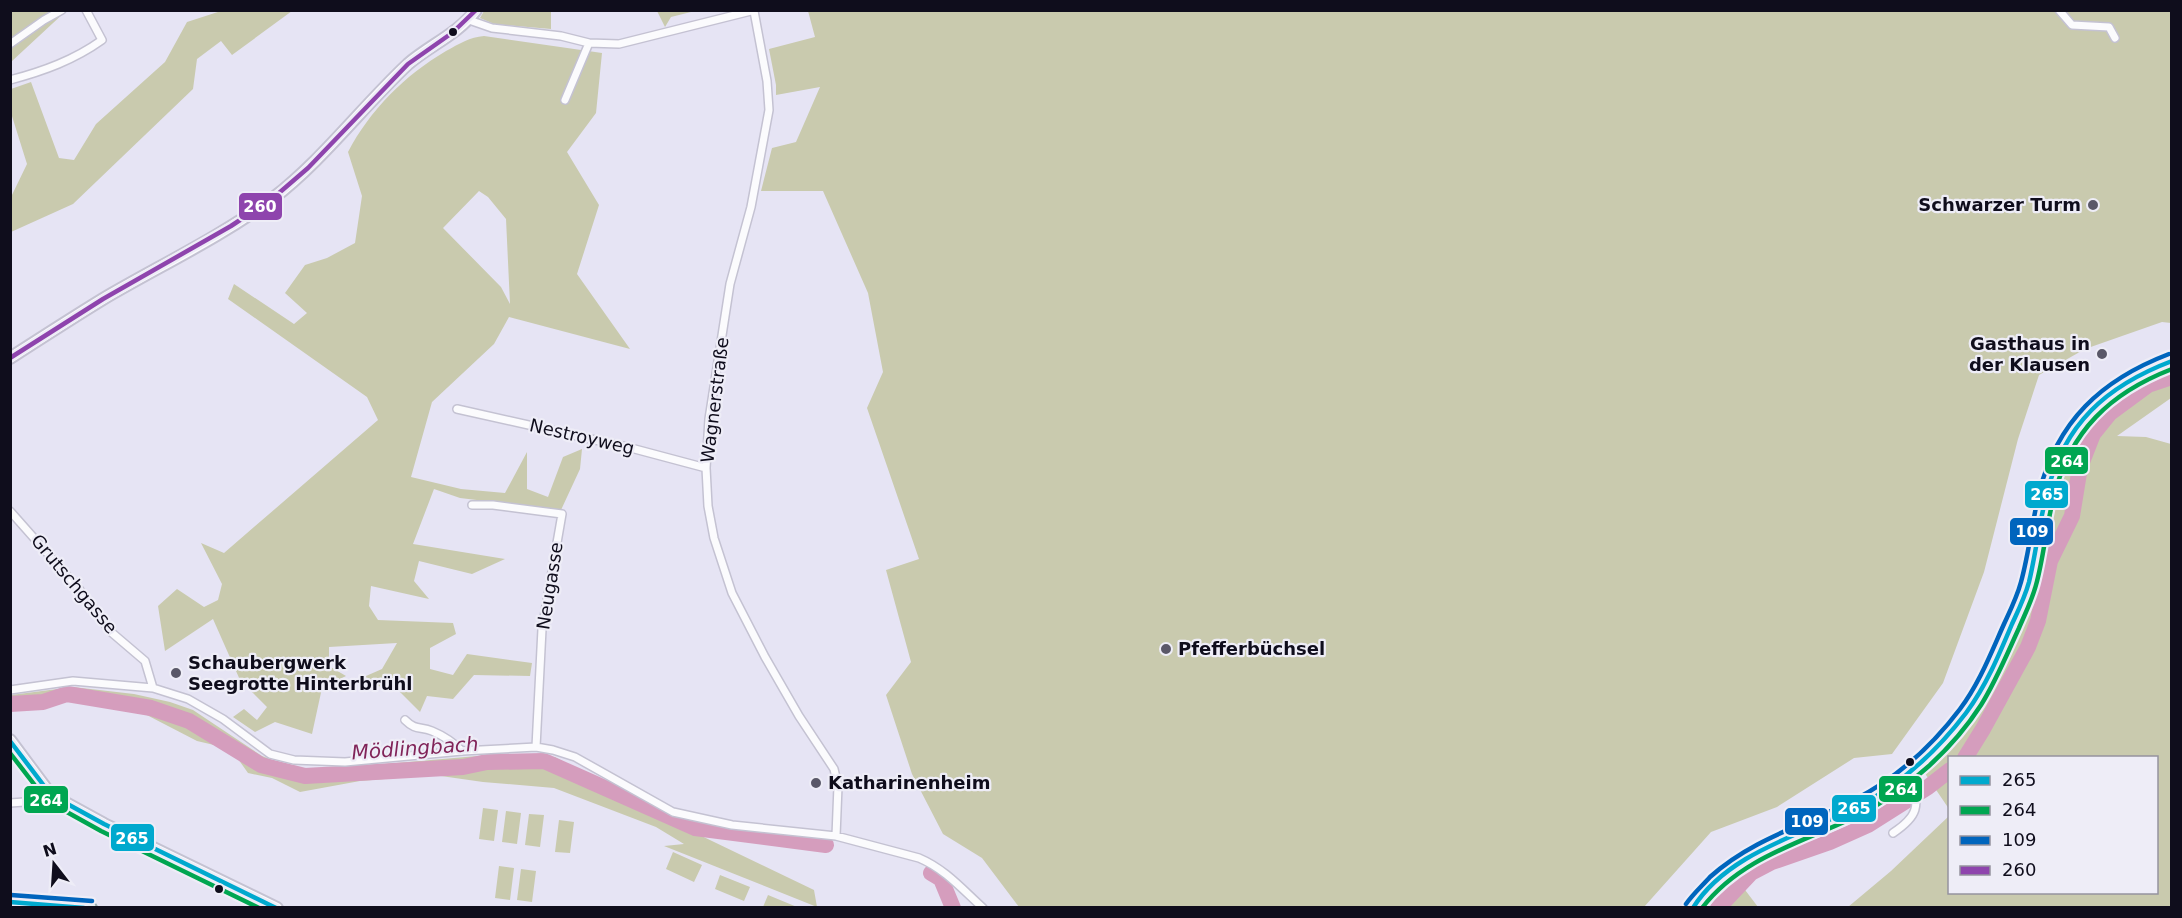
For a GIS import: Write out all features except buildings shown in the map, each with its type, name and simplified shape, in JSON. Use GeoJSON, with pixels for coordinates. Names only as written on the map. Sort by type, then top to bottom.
{"type":"FeatureCollection","features":[{"type":"Feature","properties":{"kind":"main road"},"geometry":{"type":"LineString","coordinates":[[10,358],[104,298],[150,274],[271,200],[310,166],[409,63],[472,15]]}},
{"type":"Feature","properties":{"kind":"main road"},"geometry":{"type":"LineString","coordinates":[[1693,908],[1726,871],[1763,847],[1858,807],[1911,772],[1931,754],[1967,711],[1996,662],[2028,584],[2054,468],[2073,432],[2093,406],[2114,388],[2139,373],[2172,361]]}},
{"type":"Feature","properties":{"kind":"main road"},"geometry":{"type":"LineString","coordinates":[[10,740],[51,795],[104,824],[277,908]]}},
{"type":"Feature","properties":{"kind":"main road"},"geometry":{"type":"LineString","coordinates":[[10,902],[91,908]]}},
{"type":"Feature","properties":{"kind":"street"},"geometry":{"type":"LineString","coordinates":[[10,44],[62,10]]}},
{"type":"Feature","properties":{"kind":"street"},"geometry":{"type":"LineString","coordinates":[[10,80],[44,71],[72,59],[102,40],[86,10]]}},
{"type":"Feature","properties":{"kind":"street"},"geometry":{"type":"LineString","coordinates":[[2059,10],[2072,25],[2109,27],[2115,38]]}},
{"type":"Feature","properties":{"kind":"street"},"geometry":{"type":"LineString","coordinates":[[472,15],[492,28],[561,36],[588,43],[619,44],[754,11]]}},
{"type":"Feature","properties":{"kind":"street","name":"Wagnerstraße"},"geometry":{"type":"LineString","coordinates":[[754,11],[769,110],[752,207],[730,284],[708,419],[706,468],[708,506],[714,538],[732,593],[785,692],[834,769],[838,786],[836,836]]}},
{"type":"Feature","properties":{"kind":"street"},"geometry":{"type":"LineString","coordinates":[[565,100],[588,43]]}},
{"type":"Feature","properties":{"kind":"street","name":"Nestroyweg"},"geometry":{"type":"LineString","coordinates":[[457,409],[631,448],[706,468]]}},
{"type":"Feature","properties":{"kind":"street","name":"Neugasse"},"geometry":{"type":"LineString","coordinates":[[472,505],[493,504],[561,514],[542,628],[536,747]]}},
{"type":"Feature","properties":{"kind":"street","name":"Grutschgasse"},"geometry":{"type":"LineString","coordinates":[[10,511],[79,589],[111,633],[145,661],[153,688]]}},
{"type":"Feature","properties":{"kind":"street"},"geometry":{"type":"LineString","coordinates":[[10,690],[73,681],[153,688],[188,699],[222,719],[270,754],[294,760],[345,762],[462,751],[536,747],[575,757],[673,812],[732,825],[836,836],[919,858],[932,863],[946,873],[983,908]]}},
{"type":"Feature","properties":{"kind":"street"},"geometry":{"type":"LineString","coordinates":[[405,720],[413,728],[430,730],[452,741],[462,751]]}},
{"type":"Feature","properties":{"kind":"street"},"geometry":{"type":"LineString","coordinates":[[1893,833],[1908,824],[1915,813],[1917,801],[1911,772]]}},
{"type":"Feature","properties":{"kind":"street"},"geometry":{"type":"LineString","coordinates":[[10,803],[39,801],[51,795]]}},
{"type":"Feature","properties":{"kind":"green space"},"geometry":{"type":"Polygon","coordinates":[[[11,10],[66,11],[11,62],[11,10]]]}},
{"type":"Feature","properties":{"kind":"green space"},"geometry":{"type":"Polygon","coordinates":[[[221,11],[292,11],[232,55],[221,41],[197,59],[193,89],[73,204],[11,232],[11,197],[27,164],[11,113],[11,89],[31,82],[59,158],[74,160],[96,124],[165,62],[187,22],[221,11]]]}},
{"type":"Feature","properties":{"kind":"green space"},"geometry":{"type":"Polygon","coordinates":[[[484,11],[551,11],[551,29],[494,24],[480,18],[484,11]]]}},
{"type":"Feature","properties":{"kind":"green space"},"geometry":{"type":"Polygon","coordinates":[[[657,11],[695,11],[671,17],[665,27],[657,11]]]}},
{"type":"Feature","properties":{"kind":"green space"},"geometry":{"type":"Polygon","coordinates":[[[808,11],[2171,11],[2171,323],[2162,322],[2085,349],[2039,375],[2018,439],[1984,572],[1943,683],[1892,754],[1854,758],[1777,807],[1711,832],[1644,907],[1019,907],[982,858],[943,834],[912,774],[886,695],[911,662],[886,570],[919,559],[867,408],[883,372],[868,293],[823,191],[761,191],[772,148],[796,142],[820,87],[776,95],[769,49],[815,37],[808,11]]]}},
{"type":"Feature","properties":{"kind":"green space"},"geometry":{"type":"Polygon","coordinates":[[[479,37],[602,53],[596,113],[567,152],[599,205],[577,274],[630,349],[509,317],[494,344],[432,402],[411,477],[461,489],[505,493],[527,452],[527,489],[548,497],[563,457],[582,449],[580,469],[561,510],[460,498],[434,489],[413,544],[505,559],[472,574],[419,561],[414,581],[429,599],[371,586],[369,606],[378,620],[453,623],[456,634],[430,648],[430,669],[453,675],[467,654],[532,663],[530,676],[474,675],[453,699],[427,696],[420,712],[398,690],[368,684],[366,676],[382,669],[397,643],[329,647],[329,666],[346,676],[322,688],[312,734],[275,722],[255,732],[233,717],[244,709],[257,720],[267,707],[240,680],[213,619],[165,651],[158,606],[177,589],[204,607],[218,600],[222,584],[201,543],[224,553],[378,420],[367,397],[228,299],[234,284],[294,324],[307,313],[285,293],[305,265],[327,258],[355,243],[362,196],[348,152],[357,137],[378,108],[416,71],[446,51],[479,37]],[[479,191],[443,228],[501,287],[510,304],[506,219],[488,197],[479,191]]]}},
{"type":"Feature","properties":{"kind":"green space"},"geometry":{"type":"Polygon","coordinates":[[[2171,374],[2171,398],[2117,436],[2146,437],[2171,444],[2171,907],[1848,907],[1891,871],[1948,817],[1948,894],[2158,894],[2158,756],[1948,756],[1948,808],[1924,772],[1986,699],[2039,585],[2059,482],[2090,420],[2127,393],[2171,374]]]}},
{"type":"Feature","properties":{"kind":"green space"},"geometry":{"type":"Polygon","coordinates":[[[73,687],[134,694],[193,710],[262,756],[293,768],[338,768],[489,755],[555,757],[687,829],[814,890],[817,907],[664,846],[684,844],[656,827],[554,788],[434,775],[360,781],[300,792],[272,778],[248,773],[231,749],[197,741],[139,711],[65,701],[11,711],[11,695],[73,687]]]}},
{"type":"Feature","properties":{"kind":"green space"},"geometry":{"type":"Polygon","coordinates":[[[483,808],[498,810],[494,841],[479,839],[483,808]]]}},
{"type":"Feature","properties":{"kind":"green space"},"geometry":{"type":"Polygon","coordinates":[[[506,811],[521,813],[517,844],[502,842],[506,811]]]}},
{"type":"Feature","properties":{"kind":"green space"},"geometry":{"type":"Polygon","coordinates":[[[529,814],[544,815],[540,847],[525,845],[529,814]]]}},
{"type":"Feature","properties":{"kind":"green space"},"geometry":{"type":"Polygon","coordinates":[[[559,820],[574,822],[570,853],[555,852],[559,820]]]}},
{"type":"Feature","properties":{"kind":"green space"},"geometry":{"type":"Polygon","coordinates":[[[673,852],[702,865],[694,882],[666,869],[673,852]]]}},
{"type":"Feature","properties":{"kind":"green space"},"geometry":{"type":"Polygon","coordinates":[[[499,866],[514,868],[510,900],[495,898],[499,866]]]}},
{"type":"Feature","properties":{"kind":"green space"},"geometry":{"type":"Polygon","coordinates":[[[521,869],[536,871],[532,902],[517,900],[521,869]]]}},
{"type":"Feature","properties":{"kind":"green space"},"geometry":{"type":"Polygon","coordinates":[[[720,875],[750,887],[744,901],[715,889],[720,875]]]}},
{"type":"Feature","properties":{"kind":"green space"},"geometry":{"type":"Polygon","coordinates":[[[1736,878],[1758,907],[1711,907],[1736,878]]]}},
{"type":"Feature","properties":{"kind":"green space"},"geometry":{"type":"Polygon","coordinates":[[[768,895],[797,907],[763,907],[768,895]]]}},
{"type":"Feature","properties":{"kind":"waterway","name":"Mödlingbach"},"geometry":{"type":"LineString","coordinates":[[1966,756],[2028,647],[2038,621],[2050,561],[2072,516],[2080,467],[2093,434],[2110,413],[2148,385],[2172,377]]}},
{"type":"Feature","properties":{"kind":"waterway","name":"Mödlingbach"},"geometry":{"type":"LineString","coordinates":[[10,704],[43,702],[67,694],[151,708],[189,721],[261,765],[305,776],[463,767],[487,762],[544,761],[695,828],[826,845]]}},
{"type":"Feature","properties":{"kind":"waterway","name":"Mödlingbach"},"geometry":{"type":"LineString","coordinates":[[1718,908],[1751,873],[1772,862],[1830,842],[1868,825],[1948,772]]}},
{"type":"Feature","properties":{"kind":"waterway","name":"Mödlingbach"},"geometry":{"type":"LineString","coordinates":[[931,873],[941,879],[953,908]]}},
{"type":"Feature","properties":{"kind":"transit line","name":"260"},"geometry":{"type":"LineString","coordinates":[[10,358],[103,299],[231,226],[272,199],[308,168],[408,64],[452,33],[476,10]]}},
{"type":"Feature","properties":{"kind":"transit line","name":"109"},"geometry":{"type":"LineString","coordinates":[[1686,904],[1710,877],[1743,852],[1854,800],[1884,782],[1925,749],[1949,723],[1979,679],[2019,588],[2039,493],[2057,445],[2085,406],[2103,390],[2145,364],[2169,354]]}},
{"type":"Feature","properties":{"kind":"transit line","name":"265"},"geometry":{"type":"LineString","coordinates":[[1693,908],[1708,889],[1746,859],[1857,807],[1903,778],[1955,727],[1986,681],[2023,598],[2029,582],[2047,493],[2064,447],[2091,410],[2108,396],[2127,382],[2172,361]]}},
{"type":"Feature","properties":{"kind":"transit line","name":"264"},"geometry":{"type":"LineString","coordinates":[[1702,908],[1718,890],[1755,863],[1861,814],[1896,793],[1928,767],[1957,738],[1992,686],[2030,602],[2039,574],[2054,496],[2070,452],[2096,417],[2112,403],[2130,390],[2172,369]]}},
{"type":"Feature","properties":{"kind":"transit line","name":"265"},"geometry":{"type":"LineString","coordinates":[[10,741],[51,795],[104,824],[276,908]]}},
{"type":"Feature","properties":{"kind":"transit line","name":"264"},"geometry":{"type":"LineString","coordinates":[[10,753],[47,801],[101,831],[259,908]]}},
{"type":"Feature","properties":{"kind":"transit line","name":"109"},"geometry":{"type":"LineString","coordinates":[[11,895],[92,901]]}},
{"type":"Feature","properties":{"kind":"transit line","name":"265"},"geometry":{"type":"LineString","coordinates":[[10,902],[84,908]]}},
{"type":"Feature","properties":{"kind":"place","name":"Schwarzer Turm"},"geometry":{"type":"Point","coordinates":[2093,205]}},
{"type":"Feature","properties":{"kind":"place","name":"Gasthaus in der Klausen"},"geometry":{"type":"Point","coordinates":[2102,354]}},
{"type":"Feature","properties":{"kind":"place","name":"Pfefferbüchsel"},"geometry":{"type":"Point","coordinates":[1166,649]}},
{"type":"Feature","properties":{"kind":"place","name":"Schaubergwerk Seegrotte Hinterbrühl"},"geometry":{"type":"Point","coordinates":[176,673]}},
{"type":"Feature","properties":{"kind":"place","name":"Katharinenheim"},"geometry":{"type":"Point","coordinates":[816,783]}}]}
